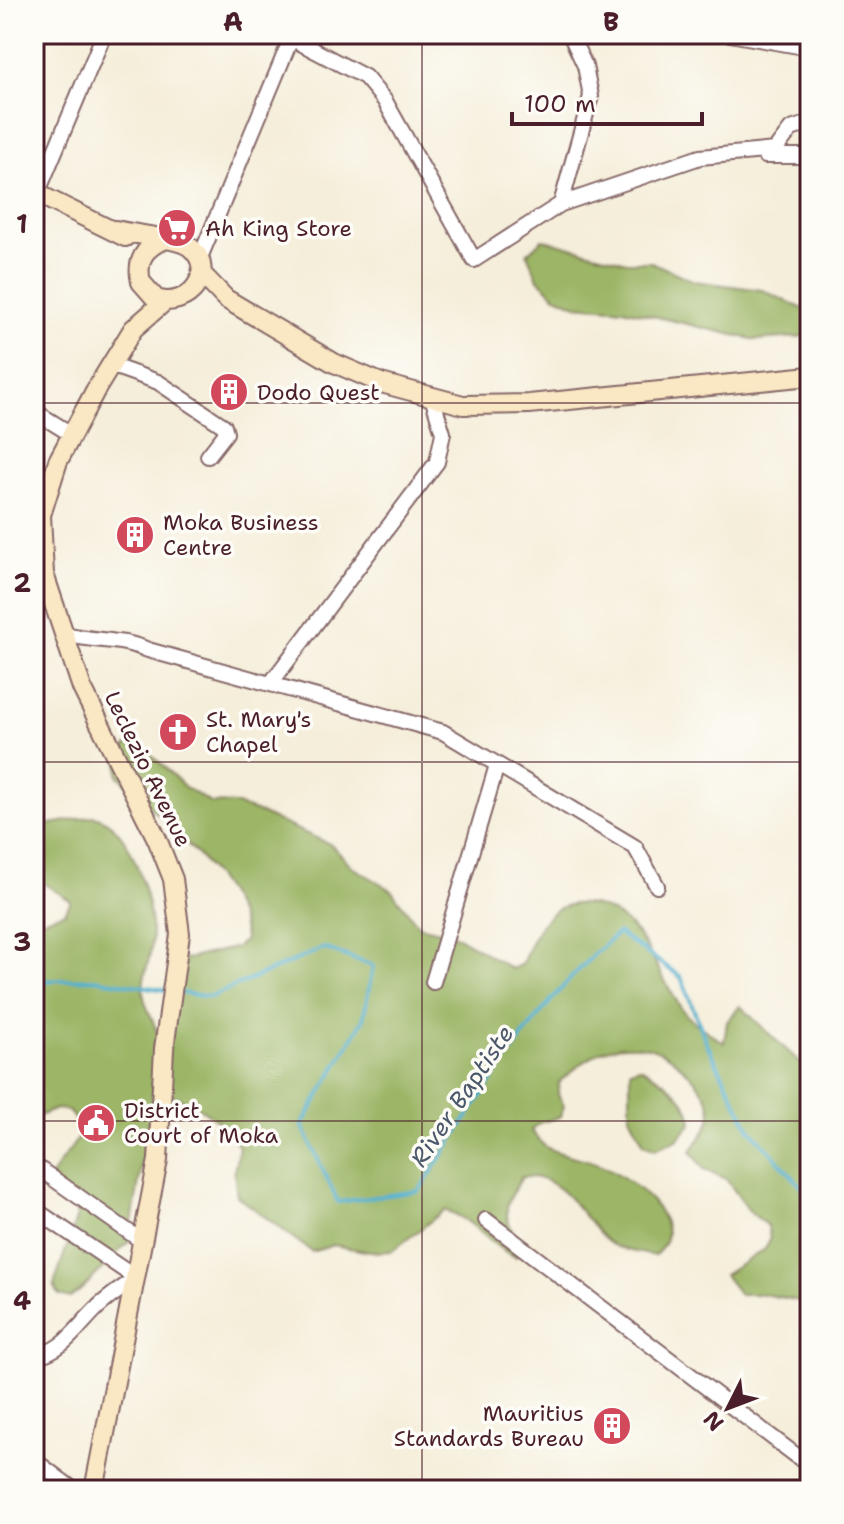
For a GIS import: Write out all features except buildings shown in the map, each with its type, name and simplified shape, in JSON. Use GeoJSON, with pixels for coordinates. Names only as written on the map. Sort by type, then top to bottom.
{"type":"FeatureCollection","features":[{"type":"Feature","properties":{"kind":"main road"},"geometry":{"type":"LineString","coordinates":[[36,193],[115,230],[133,243],[141,258]]}},
{"type":"Feature","properties":{"kind":"main road"},"geometry":{"type":"LineString","coordinates":[[115,230],[164,240],[196,260],[226,299],[334,363],[381,383],[476,407],[810,376]]}},
{"type":"Feature","properties":{"kind":"main road"},"geometry":{"type":"LineString","coordinates":[[164,240],[147,250],[141,258],[139,274],[145,290],[164,302],[178,301],[191,294],[226,299]]}},
{"type":"Feature","properties":{"kind":"main road"},"geometry":{"type":"LineString","coordinates":[[191,294],[196,260]]}},
{"type":"Feature","properties":{"kind":"main road","name":"Leclezio Avenue"},"geometry":{"type":"LineString","coordinates":[[94,1490],[158,1160],[164,1049],[180,934],[173,879],[157,839],[82,688],[44,574],[38,513],[71,434],[133,329],[145,290]]}},
{"type":"Feature","properties":{"kind":"main road","name":"Leclezio Avenue"},"geometry":{"type":"LineString","coordinates":[[133,329],[164,302]]}},
{"type":"Feature","properties":{"kind":"street"},"geometry":{"type":"LineString","coordinates":[[36,193],[104,34]]}},
{"type":"Feature","properties":{"kind":"street"},"geometry":{"type":"LineString","coordinates":[[561,204],[591,96],[585,66],[570,34]]}},
{"type":"Feature","properties":{"kind":"street"},"geometry":{"type":"LineString","coordinates":[[730,34],[810,48]]}},
{"type":"Feature","properties":{"kind":"street"},"geometry":{"type":"LineString","coordinates":[[196,260],[292,36],[365,77],[385,101],[474,260],[561,204],[700,157],[775,150],[791,129],[810,123]]}},
{"type":"Feature","properties":{"kind":"street"},"geometry":{"type":"LineString","coordinates":[[700,157],[810,156]]}},
{"type":"Feature","properties":{"kind":"street"},"geometry":{"type":"LineString","coordinates":[[110,365],[158,382],[224,426],[226,433],[208,456]]}},
{"type":"Feature","properties":{"kind":"street"},"geometry":{"type":"LineString","coordinates":[[271,683],[437,462],[443,433],[432,397]]}},
{"type":"Feature","properties":{"kind":"street"},"geometry":{"type":"LineString","coordinates":[[34,411],[71,434]]}},
{"type":"Feature","properties":{"kind":"street"},"geometry":{"type":"LineString","coordinates":[[65,634],[89,641],[119,641],[443,732],[635,847],[657,886]]}},
{"type":"Feature","properties":{"kind":"street"},"geometry":{"type":"LineString","coordinates":[[433,982],[497,765]]}},
{"type":"Feature","properties":{"kind":"street"},"geometry":{"type":"LineString","coordinates":[[34,1165],[143,1242]]}},
{"type":"Feature","properties":{"kind":"street"},"geometry":{"type":"LineString","coordinates":[[34,1209],[136,1278],[96,1308],[67,1342],[53,1352],[34,1357]]}},
{"type":"Feature","properties":{"kind":"street"},"geometry":{"type":"LineString","coordinates":[[486,1220],[810,1466]]}},
{"type":"Feature","properties":{"kind":"street"},"geometry":{"type":"LineString","coordinates":[[34,1460],[74,1490]]}},
{"type":"Feature","properties":{"kind":"green space"},"geometry":{"type":"Polygon","coordinates":[[[542,239],[627,262],[651,262],[694,281],[762,290],[810,312],[810,333],[799,337],[755,340],[623,309],[576,305],[554,295],[538,279],[527,254],[542,239]]]}},
{"type":"Feature","properties":{"kind":"green space"},"geometry":{"type":"Polygon","coordinates":[[[134,738],[185,787],[211,803],[234,804],[255,811],[330,844],[354,868],[390,889],[419,926],[453,934],[512,969],[522,964],[531,942],[551,914],[560,908],[583,904],[603,908],[633,929],[684,1012],[724,1043],[727,1022],[740,1006],[810,1072],[810,1303],[763,1294],[739,1294],[724,1275],[765,1249],[770,1239],[768,1226],[750,1212],[726,1179],[704,1169],[691,1151],[709,1123],[709,1104],[699,1085],[681,1067],[649,1048],[616,1047],[590,1058],[559,1082],[558,1094],[564,1106],[560,1117],[539,1123],[531,1130],[545,1147],[609,1169],[652,1201],[662,1215],[666,1229],[665,1243],[654,1256],[611,1244],[563,1192],[537,1178],[522,1177],[508,1205],[510,1226],[521,1247],[516,1257],[456,1214],[445,1210],[392,1251],[370,1252],[333,1245],[312,1252],[237,1196],[234,1171],[239,1147],[232,1136],[206,1112],[162,1090],[182,960],[237,947],[245,940],[240,918],[214,874],[118,775],[119,754],[134,738]]]}},
{"type":"Feature","properties":{"kind":"green space"},"geometry":{"type":"Polygon","coordinates":[[[94,816],[108,822],[119,833],[129,848],[143,885],[152,936],[143,990],[158,1042],[129,1242],[70,1298],[59,1295],[54,1285],[77,1216],[74,1205],[52,1196],[47,1185],[82,1127],[67,1110],[56,1109],[34,1118],[34,923],[65,912],[71,901],[34,877],[34,827],[94,816]]]}},
{"type":"Feature","properties":{"kind":"green space"},"geometry":{"type":"Polygon","coordinates":[[[640,1067],[680,1097],[692,1123],[677,1140],[655,1149],[644,1144],[630,1116],[630,1070],[640,1067]]]}},
{"type":"Feature","properties":{"kind":"waterway","name":"River Baptiste"},"geometry":{"type":"LineString","coordinates":[[175,992],[210,997],[324,948],[373,966],[363,1020],[302,1125],[338,1202],[419,1191],[486,1088],[534,1022],[588,960],[618,933],[681,977],[707,1044],[750,1129],[810,1196]]}},
{"type":"Feature","properties":{"kind":"waterway","name":"River Baptiste"},"geometry":{"type":"LineString","coordinates":[[34,981],[93,979],[167,990]]}},
{"type":"Feature","properties":{"kind":"place","name":"Ah King Store"},"geometry":{"type":"Point","coordinates":[177,228]}},
{"type":"Feature","properties":{"kind":"place","name":"Dodo Quest"},"geometry":{"type":"Point","coordinates":[229,392]}},
{"type":"Feature","properties":{"kind":"place","name":"Moka Business Centre"},"geometry":{"type":"Point","coordinates":[135,535]}},
{"type":"Feature","properties":{"kind":"place","name":"St. Mary's Chapel"},"geometry":{"type":"Point","coordinates":[178,732]}},
{"type":"Feature","properties":{"kind":"place","name":"District Court of Moka"},"geometry":{"type":"Point","coordinates":[96,1123]}},
{"type":"Feature","properties":{"kind":"place","name":"Mauritius Standards Bureau"},"geometry":{"type":"Point","coordinates":[612,1426]}}]}
